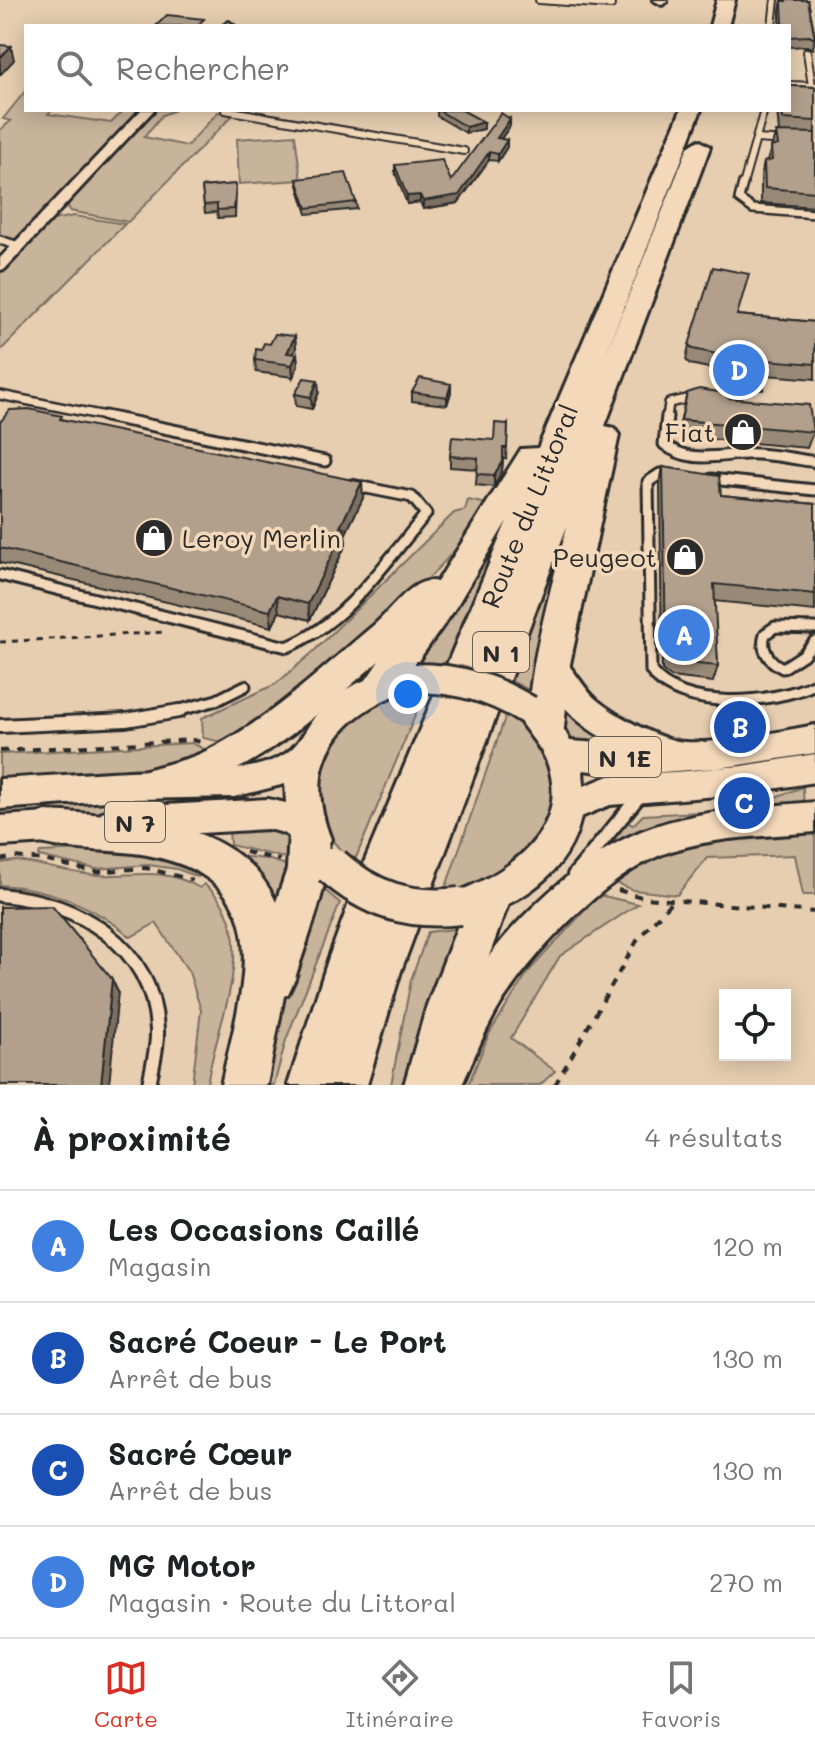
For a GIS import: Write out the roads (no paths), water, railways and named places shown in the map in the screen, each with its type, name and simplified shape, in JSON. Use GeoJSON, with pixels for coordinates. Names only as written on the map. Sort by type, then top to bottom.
{"type":"FeatureCollection","features":[{"type":"Feature","properties":{"kind":"highway"},"geometry":{"type":"LineString","coordinates":[[720,24],[726,0]]}},
{"type":"Feature","properties":{"kind":"highway"},"geometry":{"type":"LineString","coordinates":[[739,24],[745,0]]}},
{"type":"Feature","properties":{"kind":"highway","name":"Route du Littoral"},"geometry":{"type":"LineString","coordinates":[[344,1085],[379,971],[537,560],[690,112]]}},
{"type":"Feature","properties":{"kind":"highway","name":"Route du Littoral"},"geometry":{"type":"LineString","coordinates":[[311,1085],[350,957],[383,865],[711,112]]}},
{"type":"Feature","properties":{"kind":"highway"},"geometry":{"type":"LineString","coordinates":[[380,686],[441,603],[616,329]]}},
{"type":"Feature","properties":{"kind":"highway"},"geometry":{"type":"LineString","coordinates":[[544,730],[552,664],[616,329]]}},
{"type":"Feature","properties":{"kind":"highway"},"geometry":{"type":"LineString","coordinates":[[154,784],[237,756],[278,727],[394,628],[486,532]]}},
{"type":"Feature","properties":{"kind":"highway"},"geometry":{"type":"LineString","coordinates":[[46,828],[116,833],[180,845],[218,860],[239,878],[259,912],[265,941],[264,972],[248,1064]]}},
{"type":"Feature","properties":{"kind":"highway"},"geometry":{"type":"LineString","coordinates":[[248,1064],[307,869],[309,831]]}},
{"type":"Feature","properties":{"kind":"highway"},"geometry":{"type":"LineString","coordinates":[[427,1085],[474,902]]}},
{"type":"Feature","properties":{"kind":"main road"},"geometry":{"type":"LineString","coordinates":[[552,664],[569,696],[588,711],[649,745],[692,755]]}},
{"type":"Feature","properties":{"kind":"main road"},"geometry":{"type":"LineString","coordinates":[[415,678],[453,679],[478,685],[544,730],[567,780],[568,807],[557,840],[538,867],[474,902],[430,910],[383,901],[355,887],[332,866],[309,831],[302,792],[308,757],[319,734],[338,712],[380,686],[415,678]]}},
{"type":"Feature","properties":{"kind":"main road","name":"N 1E"},"geometry":{"type":"LineString","coordinates":[[544,730],[594,759],[692,755],[815,739]]}},
{"type":"Feature","properties":{"kind":"main road","name":"N 7"},"geometry":{"type":"LineString","coordinates":[[0,794],[259,781],[281,773],[308,757]]}},
{"type":"Feature","properties":{"kind":"main road","name":"N 1E"},"geometry":{"type":"LineString","coordinates":[[568,807],[609,791],[742,780],[815,768]]}},
{"type":"Feature","properties":{"kind":"main road","name":"N 7"},"geometry":{"type":"LineString","coordinates":[[0,831],[268,814],[294,820],[309,831]]}},
{"type":"Feature","properties":{"kind":"main road"},"geometry":{"type":"LineString","coordinates":[[442,1085],[476,1011],[502,970],[595,878],[650,843],[675,835],[815,817]]}},
{"type":"Feature","properties":{"kind":"street"},"geometry":{"type":"LineString","coordinates":[[0,266],[146,112]]}},
{"type":"Feature","properties":{"kind":"lane"},"geometry":{"type":"LineString","coordinates":[[539,0],[611,5],[610,0]]}},
{"type":"Feature","properties":{"kind":"lane"},"geometry":{"type":"LineString","coordinates":[[772,24],[775,0]]}},
{"type":"Feature","properties":{"kind":"lane"},"geometry":{"type":"LineString","coordinates":[[791,85],[814,86],[807,52]]}},
{"type":"Feature","properties":{"kind":"lane"},"geometry":{"type":"LineString","coordinates":[[237,112],[464,151]]}},
{"type":"Feature","properties":{"kind":"lane"},"geometry":{"type":"LineString","coordinates":[[764,112],[739,199],[753,209],[815,214]]}},
{"type":"Feature","properties":{"kind":"lane"},"geometry":{"type":"LineString","coordinates":[[757,139],[801,141]]}},
{"type":"Feature","properties":{"kind":"lane"},"geometry":{"type":"LineString","coordinates":[[0,240],[19,246]]}},
{"type":"Feature","properties":{"kind":"lane"},"geometry":{"type":"LineString","coordinates":[[0,395],[325,461]]}},
{"type":"Feature","properties":{"kind":"lane"},"geometry":{"type":"LineString","coordinates":[[707,399],[693,396],[669,403],[664,444],[669,450],[679,455],[725,458],[741,453],[815,462]]}},
{"type":"Feature","properties":{"kind":"lane"},"geometry":{"type":"LineString","coordinates":[[688,477],[660,474],[648,482],[649,667],[653,674],[676,691],[729,698],[797,693],[815,684]]}},
{"type":"Feature","properties":{"kind":"lane"},"geometry":{"type":"LineString","coordinates":[[702,478],[757,488],[815,490]]}},
{"type":"Feature","properties":{"kind":"lane"},"geometry":{"type":"LineString","coordinates":[[0,575],[287,647],[302,644],[327,625],[426,514],[412,497],[336,481]]}},
{"type":"Feature","properties":{"kind":"lane"},"geometry":{"type":"LineString","coordinates":[[815,628],[779,626],[770,629],[765,635],[764,653],[771,663],[783,668],[803,655],[815,641]]}},
{"type":"Feature","properties":{"kind":"lane"},"geometry":{"type":"LineString","coordinates":[[0,726],[159,715],[219,701],[245,686]]}},
{"type":"Feature","properties":{"kind":"lane"},"geometry":{"type":"LineString","coordinates":[[502,970],[525,936],[647,788]]}},
{"type":"Feature","properties":{"kind":"lane"},"geometry":{"type":"LineString","coordinates":[[0,895],[62,906],[98,924],[122,944],[149,986],[154,1002],[157,1028],[149,1085]]}},
{"type":"Feature","properties":{"kind":"place","name":"MG Motor"},"geometry":{"type":"Point","coordinates":[739,370]}},
{"type":"Feature","properties":{"kind":"place","name":"Fiat"},"geometry":{"type":"Point","coordinates":[743,432]}},
{"type":"Feature","properties":{"kind":"place","name":"Leroy Merlin"},"geometry":{"type":"Point","coordinates":[154,538]}},
{"type":"Feature","properties":{"kind":"place","name":"Peugeot"},"geometry":{"type":"Point","coordinates":[685,557]}},
{"type":"Feature","properties":{"kind":"place","name":"Les Occasions Caillé"},"geometry":{"type":"Point","coordinates":[684,635]}},
{"type":"Feature","properties":{"kind":"place","name":"Sacré Coeur - Le Port"},"geometry":{"type":"Point","coordinates":[740,727]}},
{"type":"Feature","properties":{"kind":"place","name":"Sacré Cœur"},"geometry":{"type":"Point","coordinates":[744,803]}}]}
